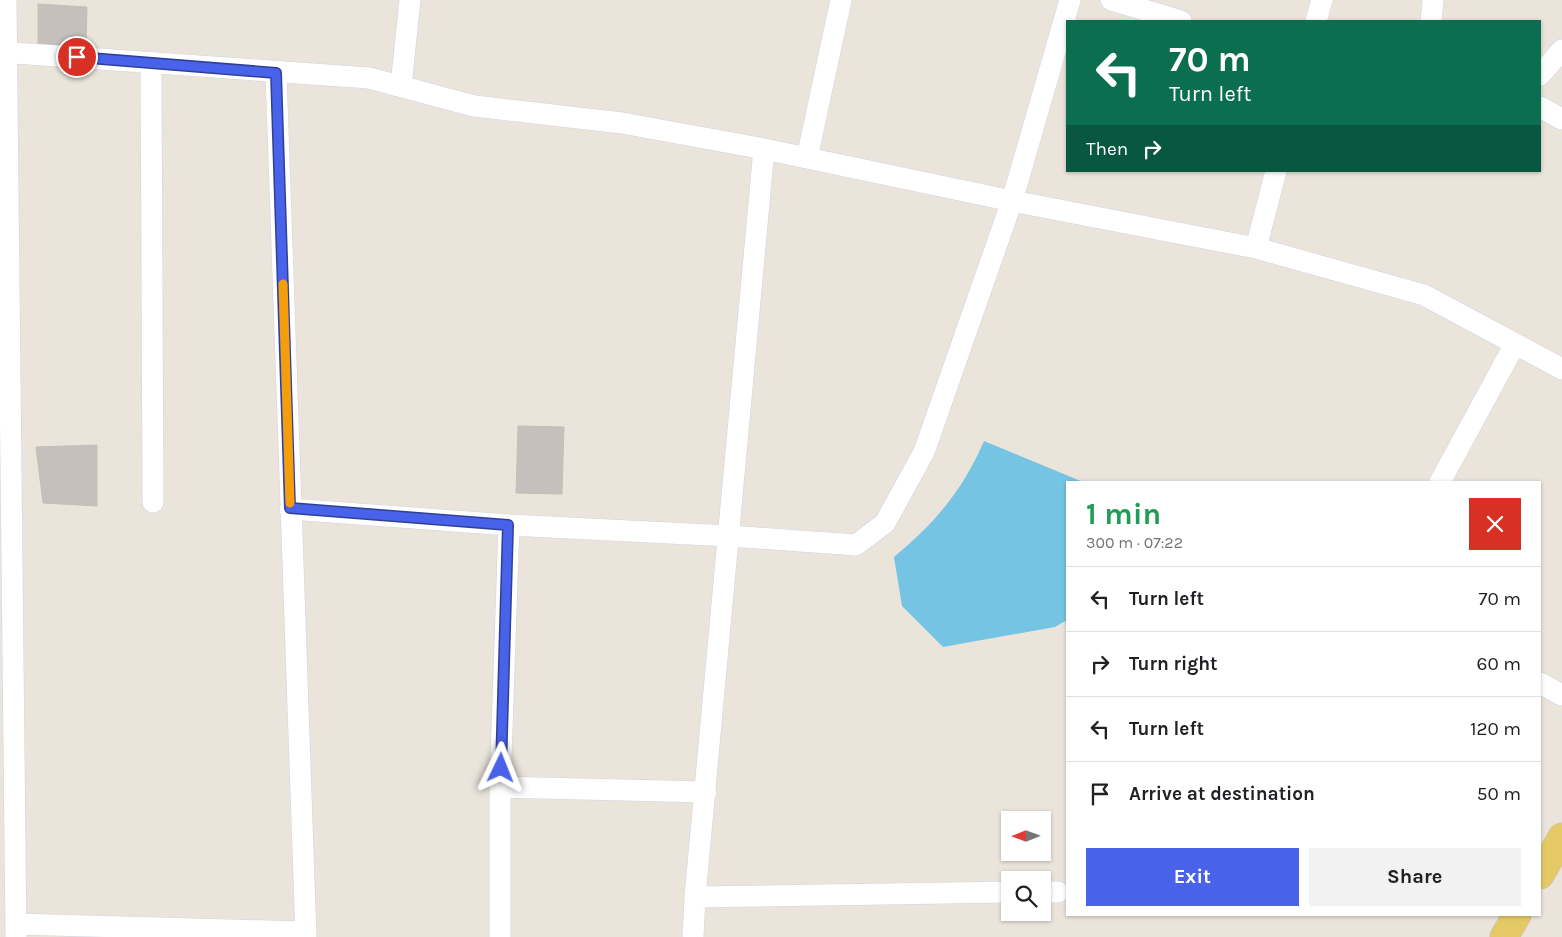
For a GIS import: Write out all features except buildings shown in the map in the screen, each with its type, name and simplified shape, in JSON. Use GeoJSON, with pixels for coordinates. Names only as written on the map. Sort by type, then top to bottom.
{"type":"FeatureCollection","features":[{"type":"Feature","properties":{"kind":"main road"},"geometry":{"type":"LineString","coordinates":[[1541,873],[1562,837]]}},
{"type":"Feature","properties":{"kind":"main road"},"geometry":{"type":"LineString","coordinates":[[1504,937],[1516,916]]}},
{"type":"Feature","properties":{"kind":"street"},"geometry":{"type":"LineString","coordinates":[[6,0],[4,53],[8,848],[16,930],[305,934],[276,73]]}},
{"type":"Feature","properties":{"kind":"street"},"geometry":{"type":"LineString","coordinates":[[401,86],[410,0]]}},
{"type":"Feature","properties":{"kind":"street"},"geometry":{"type":"LineString","coordinates":[[807,158],[840,0]]}},
{"type":"Feature","properties":{"kind":"street"},"geometry":{"type":"LineString","coordinates":[[290,508],[508,525],[729,536],[856,545],[885,523],[924,452],[1012,202],[1070,0]]}},
{"type":"Feature","properties":{"kind":"street"},"geometry":{"type":"LineString","coordinates":[[1111,0],[1178,20]]}},
{"type":"Feature","properties":{"kind":"street"},"geometry":{"type":"LineString","coordinates":[[1316,20],[1322,0]]}},
{"type":"Feature","properties":{"kind":"street"},"geometry":{"type":"LineString","coordinates":[[1431,20],[1434,0]]}},
{"type":"Feature","properties":{"kind":"street"},"geometry":{"type":"LineString","coordinates":[[1541,74],[1562,50]]}},
{"type":"Feature","properties":{"kind":"street"},"geometry":{"type":"LineString","coordinates":[[4,53],[369,78],[474,106],[622,123],[764,149],[1012,202],[1256,248],[1408,289],[1562,369]]}},
{"type":"Feature","properties":{"kind":"street"},"geometry":{"type":"LineString","coordinates":[[151,63],[153,502]]}},
{"type":"Feature","properties":{"kind":"street"},"geometry":{"type":"LineString","coordinates":[[1541,107],[1562,119]]}},
{"type":"Feature","properties":{"kind":"street"},"geometry":{"type":"LineString","coordinates":[[693,937],[695,897],[764,149]]}},
{"type":"Feature","properties":{"kind":"street"},"geometry":{"type":"LineString","coordinates":[[1256,248],[1276,172]]}},
{"type":"Feature","properties":{"kind":"street"},"geometry":{"type":"LineString","coordinates":[[1441,481],[1515,344]]}},
{"type":"Feature","properties":{"kind":"street"},"geometry":{"type":"LineString","coordinates":[[500,937],[500,787],[508,525]]}},
{"type":"Feature","properties":{"kind":"street"},"geometry":{"type":"LineString","coordinates":[[1541,684],[1562,695]]}},
{"type":"Feature","properties":{"kind":"street"},"geometry":{"type":"LineString","coordinates":[[500,787],[706,792]]}},
{"type":"Feature","properties":{"kind":"street"},"geometry":{"type":"LineString","coordinates":[[695,897],[1001,892]]}},
{"type":"Feature","properties":{"kind":"water"},"geometry":{"type":"Polygon","coordinates":[[[984,441],[1081,481],[1066,481],[1066,621],[1055,627],[943,647],[902,606],[894,557],[946,505],[976,459],[984,441]]]}},
{"type":"Feature","properties":{"kind":"slow traffic"},"geometry":{"type":"LineString","coordinates":[[283,284],[290,503]]}},
{"type":"Feature","properties":{"kind":"route"},"geometry":{"type":"LineString","coordinates":[[77,57],[276,73],[290,508],[508,525],[501,768]]}}]}
